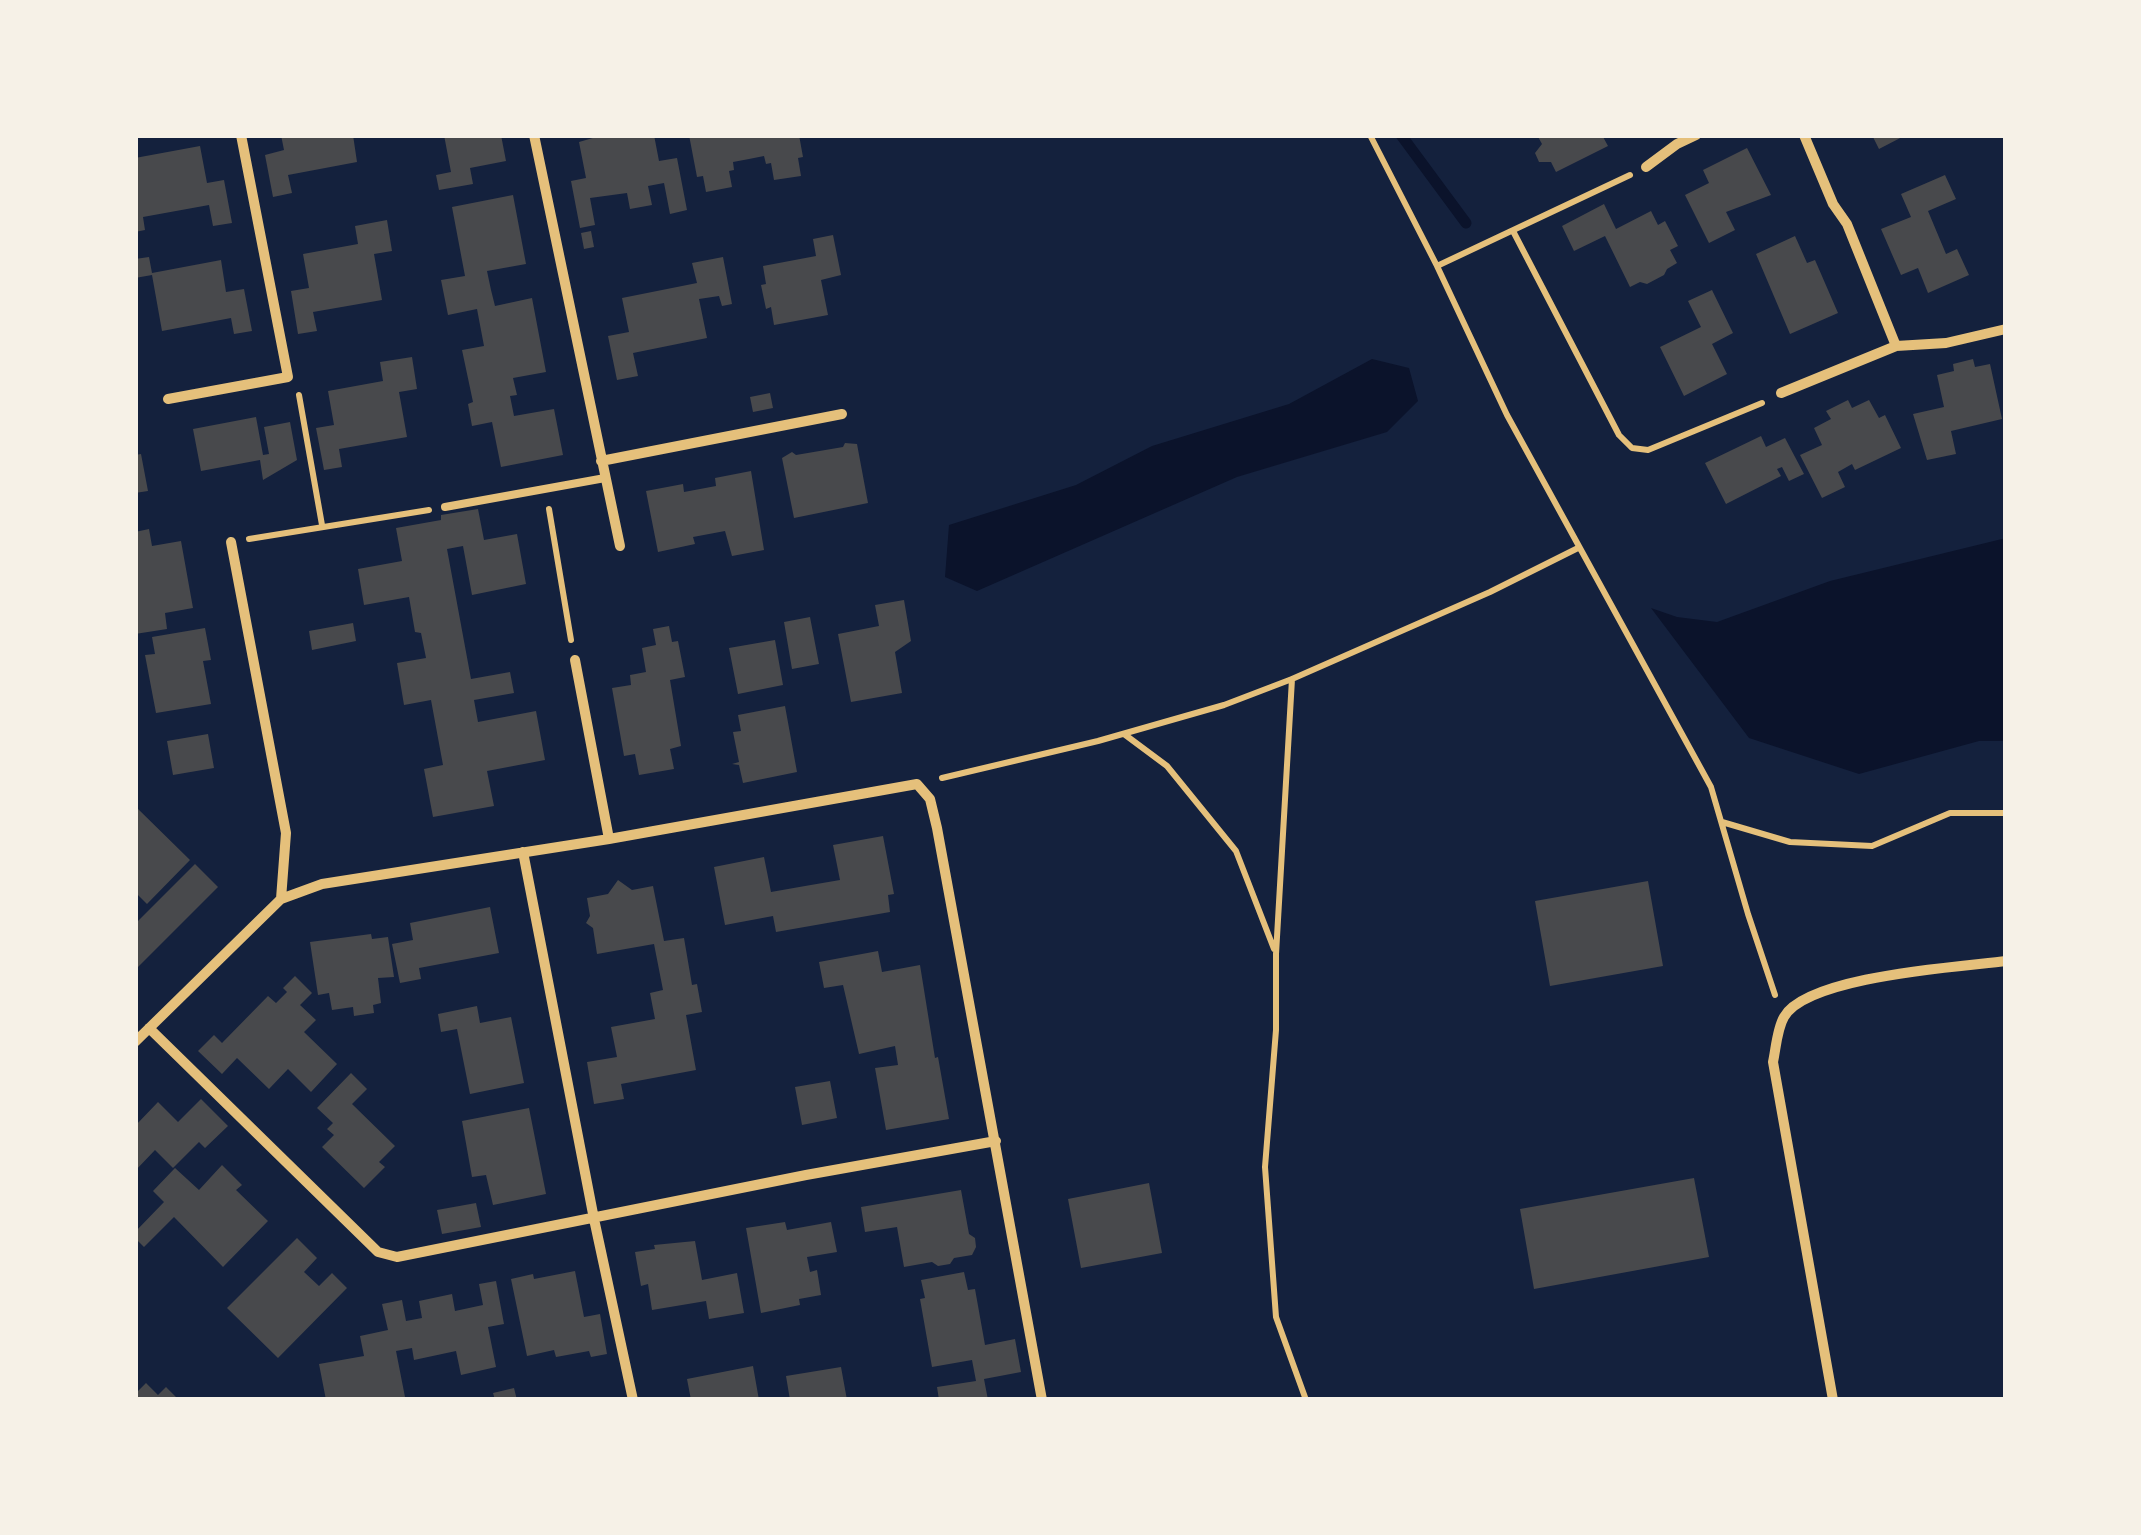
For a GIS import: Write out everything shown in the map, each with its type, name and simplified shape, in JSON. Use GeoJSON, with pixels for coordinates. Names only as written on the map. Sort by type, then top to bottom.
{"type":"FeatureCollection","features":[{"type":"Feature","properties":{"kind":"street"},"geometry":{"type":"LineString","coordinates":[[168,399],[288,377],[241,135]]}},
{"type":"Feature","properties":{"kind":"street"},"geometry":{"type":"LineString","coordinates":[[534,135],[620,546]]}},
{"type":"Feature","properties":{"kind":"street"},"geometry":{"type":"LineString","coordinates":[[1646,167],[1696,135]]}},
{"type":"Feature","properties":{"kind":"street"},"geometry":{"type":"LineString","coordinates":[[1804,135],[1833,204],[1847,224],[1896,346]]}},
{"type":"Feature","properties":{"kind":"street"},"geometry":{"type":"LineString","coordinates":[[1781,394],[1896,346],[1946,343],[2006,329]]}},
{"type":"Feature","properties":{"kind":"street"},"geometry":{"type":"LineString","coordinates":[[601,461],[842,414]]}},
{"type":"Feature","properties":{"kind":"street"},"geometry":{"type":"LineString","coordinates":[[231,542],[286,833],[281,899]]}},
{"type":"Feature","properties":{"kind":"street"},"geometry":{"type":"LineString","coordinates":[[575,660],[609,839]]}},
{"type":"Feature","properties":{"kind":"street"},"geometry":{"type":"LineString","coordinates":[[135,1042],[281,899],[322,884],[609,839],[917,784],[930,799],[1042,1400]]}},
{"type":"Feature","properties":{"kind":"street"},"geometry":{"type":"LineString","coordinates":[[523,852],[594,1219],[634,1400]]}},
{"type":"Feature","properties":{"kind":"street"},"geometry":{"type":"LineString","coordinates":[[1833,1400],[1773,1062],[1783,1018],[1797,1002],[1836,984],[2006,961]]}},
{"type":"Feature","properties":{"kind":"street"},"geometry":{"type":"LineString","coordinates":[[149,1028],[378,1252],[397,1257],[996,1141]]}},
{"type":"Feature","properties":{"kind":"lane"},"geometry":{"type":"LineString","coordinates":[[445,508],[605,478]]}},
{"type":"Feature","properties":{"kind":"path"},"geometry":{"type":"LineString","coordinates":[[1370,135],[1437,266],[1506,416],[1711,787],[1783,1018]]}},
{"type":"Feature","properties":{"kind":"path"},"geometry":{"type":"LineString","coordinates":[[1437,266],[1646,167]]}},
{"type":"Feature","properties":{"kind":"path"},"geometry":{"type":"LineString","coordinates":[[1513,231],[1620,434],[1632,448],[1648,450],[1781,394]]}},
{"type":"Feature","properties":{"kind":"path"},"geometry":{"type":"LineString","coordinates":[[288,377],[299,394],[322,525]]}},
{"type":"Feature","properties":{"kind":"path"},"geometry":{"type":"LineString","coordinates":[[546,488],[575,660]]}},
{"type":"Feature","properties":{"kind":"path"},"geometry":{"type":"LineString","coordinates":[[231,542],[445,508]]}},
{"type":"Feature","properties":{"kind":"path"},"geometry":{"type":"LineString","coordinates":[[917,784],[1224,705],[1490,592],[1578,548]]}},
{"type":"Feature","properties":{"kind":"path"},"geometry":{"type":"LineString","coordinates":[[1292,679],[1266,1186],[1276,1317],[1306,1400]]}},
{"type":"Feature","properties":{"kind":"path"},"geometry":{"type":"LineString","coordinates":[[1123,734],[1167,766],[1236,851],[1276,954]]}},
{"type":"Feature","properties":{"kind":"path"},"geometry":{"type":"LineString","coordinates":[[1721,822],[1790,842],[1872,846],[1950,813],[2006,812]]}},
{"type":"Feature","properties":{"kind":"water"},"geometry":{"type":"Polygon","coordinates":[[[1372,359],[1409,368],[1418,401],[1387,432],[1237,477],[977,591],[945,577],[949,525],[1076,485],[1152,446],[1289,404],[1372,359]]]}},
{"type":"Feature","properties":{"kind":"water"},"geometry":{"type":"Polygon","coordinates":[[[2006,538],[2006,741],[1979,741],[1859,774],[1749,738],[1651,608],[1677,617],[1717,622],[1830,581],[2006,538]]]}},
{"type":"Feature","properties":{"kind":"building"},"geometry":{"type":"Polygon","coordinates":[[[281,135],[353,135],[357,162],[288,175],[292,193],[273,197],[265,155],[284,150],[281,135]]]}},
{"type":"Feature","properties":{"kind":"building"},"geometry":{"type":"Polygon","coordinates":[[[444,135],[501,135],[506,161],[470,168],[473,184],[439,190],[436,175],[451,172],[444,135]]]}},
{"type":"Feature","properties":{"kind":"building"},"geometry":{"type":"Polygon","coordinates":[[[603,135],[654,135],[659,161],[677,158],[687,210],[670,214],[664,183],[648,186],[652,205],[630,209],[627,193],[590,198],[595,225],[580,228],[571,181],[586,178],[579,142],[603,135]]]}},
{"type":"Feature","properties":{"kind":"building"},"geometry":{"type":"Polygon","coordinates":[[[689,135],[799,135],[801,176],[774,180],[771,163],[766,164],[764,156],[733,162],[734,170],[729,171],[732,187],[706,192],[703,176],[697,177],[689,135]]]}},
{"type":"Feature","properties":{"kind":"building"},"geometry":{"type":"Polygon","coordinates":[[[1537,135],[1602,135],[1608,146],[1556,172],[1551,162],[1539,162],[1535,153],[1542,144],[1537,135]]]}},
{"type":"Feature","properties":{"kind":"building"},"geometry":{"type":"Polygon","coordinates":[[[1872,135],[1906,135],[1879,149],[1872,135]]]}},
{"type":"Feature","properties":{"kind":"building"},"geometry":{"type":"Polygon","coordinates":[[[200,146],[207,183],[224,180],[232,223],[213,226],[209,205],[143,217],[145,230],[135,232],[135,158],[200,146]]]}},
{"type":"Feature","properties":{"kind":"building"},"geometry":{"type":"Polygon","coordinates":[[[1747,148],[1771,195],[1726,212],[1735,230],[1709,243],[1685,195],[1709,183],[1703,170],[1747,148]]]}},
{"type":"Feature","properties":{"kind":"building"},"geometry":{"type":"Polygon","coordinates":[[[1945,175],[1956,199],[1928,211],[1946,254],[1957,249],[1969,275],[1928,293],[1918,268],[1901,275],[1881,229],[1911,217],[1901,194],[1945,175]]]}},
{"type":"Feature","properties":{"kind":"building"},"geometry":{"type":"Polygon","coordinates":[[[513,195],[526,264],[487,271],[495,306],[532,298],[546,372],[513,378],[517,395],[510,396],[514,416],[554,409],[563,455],[501,467],[492,422],[472,426],[468,404],[473,402],[462,350],[484,346],[477,309],[448,315],[441,280],[465,276],[452,207],[513,195]]]}},
{"type":"Feature","properties":{"kind":"building"},"geometry":{"type":"Polygon","coordinates":[[[1604,204],[1616,229],[1651,211],[1658,225],[1665,221],[1678,246],[1670,250],[1677,263],[1647,284],[1640,282],[1630,287],[1605,236],[1574,251],[1562,226],[1604,204]]]}},
{"type":"Feature","properties":{"kind":"building"},"geometry":{"type":"Polygon","coordinates":[[[387,220],[392,251],[374,254],[382,300],[313,312],[317,331],[298,334],[291,291],[309,288],[303,254],[358,244],[355,226],[387,220]]]}},
{"type":"Feature","properties":{"kind":"building"},"geometry":{"type":"Polygon","coordinates":[[[591,231],[594,247],[584,249],[581,233],[591,231]]]}},
{"type":"Feature","properties":{"kind":"building"},"geometry":{"type":"Polygon","coordinates":[[[833,235],[841,275],[821,280],[828,315],[774,325],[761,285],[766,284],[763,266],[816,256],[813,239],[833,235]]]}},
{"type":"Feature","properties":{"kind":"building"},"geometry":{"type":"Polygon","coordinates":[[[1795,236],[1807,263],[1815,260],[1838,313],[1790,334],[1756,254],[1795,236]]]}},
{"type":"Feature","properties":{"kind":"building"},"geometry":{"type":"Polygon","coordinates":[[[149,257],[152,273],[221,260],[226,292],[244,289],[252,331],[234,334],[231,318],[162,331],[152,275],[135,278],[135,259],[149,257]]]}},
{"type":"Feature","properties":{"kind":"building"},"geometry":{"type":"Polygon","coordinates":[[[723,257],[732,304],[722,306],[719,296],[699,299],[707,338],[633,353],[638,376],[617,380],[608,336],[629,332],[622,298],[697,283],[692,263],[723,257]]]}},
{"type":"Feature","properties":{"kind":"building"},"geometry":{"type":"Polygon","coordinates":[[[1712,290],[1733,333],[1712,344],[1727,374],[1684,396],[1660,347],[1701,327],[1688,301],[1712,290]]]}},
{"type":"Feature","properties":{"kind":"building"},"geometry":{"type":"Polygon","coordinates":[[[412,357],[417,389],[399,392],[407,437],[339,449],[342,467],[324,470],[316,428],[334,425],[328,391],[383,381],[380,362],[412,357]]]}},
{"type":"Feature","properties":{"kind":"building"},"geometry":{"type":"Polygon","coordinates":[[[1973,359],[1975,367],[1990,364],[2002,419],[1951,431],[1956,454],[1927,460],[1913,414],[1944,407],[1937,375],[1954,371],[1953,364],[1973,359]]]}},
{"type":"Feature","properties":{"kind":"building"},"geometry":{"type":"Polygon","coordinates":[[[770,393],[773,408],[753,412],[750,397],[770,393]]]}},
{"type":"Feature","properties":{"kind":"building"},"geometry":{"type":"Polygon","coordinates":[[[1848,400],[1852,408],[1869,400],[1879,418],[1885,415],[1901,448],[1855,470],[1852,464],[1838,472],[1845,487],[1822,498],[1800,455],[1822,445],[1814,428],[1831,419],[1826,411],[1848,400]]]}},
{"type":"Feature","properties":{"kind":"building"},"geometry":{"type":"Polygon","coordinates":[[[256,417],[263,455],[269,454],[264,427],[290,422],[297,460],[263,480],[260,460],[201,471],[193,429],[256,417]]]}},
{"type":"Feature","properties":{"kind":"building"},"geometry":{"type":"Polygon","coordinates":[[[1761,436],[1766,447],[1785,438],[1804,474],[1789,481],[1782,467],[1777,469],[1781,476],[1726,504],[1705,463],[1761,436]]]}},
{"type":"Feature","properties":{"kind":"building"},"geometry":{"type":"Polygon","coordinates":[[[845,443],[857,444],[868,503],[794,518],[782,458],[792,452],[796,455],[843,447],[845,443]]]}},
{"type":"Feature","properties":{"kind":"building"},"geometry":{"type":"Polygon","coordinates":[[[141,454],[148,491],[135,493],[135,455],[141,454]]]}},
{"type":"Feature","properties":{"kind":"building"},"geometry":{"type":"Polygon","coordinates":[[[751,471],[764,550],[732,556],[725,531],[693,537],[695,544],[658,552],[646,491],[683,484],[684,492],[716,486],[715,478],[751,471]]]}},
{"type":"Feature","properties":{"kind":"building"},"geometry":{"type":"Polygon","coordinates":[[[478,509],[484,540],[517,534],[526,584],[472,595],[463,546],[447,549],[471,679],[510,672],[514,693],[474,700],[478,722],[536,711],[545,760],[487,771],[494,806],[433,817],[424,769],[443,765],[431,700],[404,705],[397,663],[426,658],[421,633],[415,632],[409,597],[364,605],[358,569],[402,561],[396,528],[478,509]]]}},
{"type":"Feature","properties":{"kind":"building"},"geometry":{"type":"Polygon","coordinates":[[[149,529],[152,546],[181,541],[193,608],[165,613],[167,629],[135,634],[135,532],[149,529]]]}},
{"type":"Feature","properties":{"kind":"building"},"geometry":{"type":"Polygon","coordinates":[[[904,600],[911,641],[895,652],[902,693],[851,702],[838,634],[879,626],[875,605],[904,600]]]}},
{"type":"Feature","properties":{"kind":"building"},"geometry":{"type":"Polygon","coordinates":[[[810,617],[819,664],[792,669],[784,622],[810,617]]]}},
{"type":"Feature","properties":{"kind":"building"},"geometry":{"type":"Polygon","coordinates":[[[353,623],[356,641],[312,650],[309,631],[353,623]]]}},
{"type":"Feature","properties":{"kind":"building"},"geometry":{"type":"Polygon","coordinates":[[[669,626],[672,642],[678,641],[685,677],[670,680],[681,746],[670,749],[674,769],[639,775],[635,754],[624,756],[612,688],[631,685],[630,675],[646,672],[642,648],[656,645],[653,629],[669,626]]]}},
{"type":"Feature","properties":{"kind":"building"},"geometry":{"type":"Polygon","coordinates":[[[205,628],[211,660],[203,661],[211,704],[156,713],[145,655],[155,654],[152,637],[205,628]]]}},
{"type":"Feature","properties":{"kind":"building"},"geometry":{"type":"Polygon","coordinates":[[[775,640],[783,685],[738,694],[729,648],[775,640]]]}},
{"type":"Feature","properties":{"kind":"building"},"geometry":{"type":"Polygon","coordinates":[[[785,706],[797,772],[743,783],[739,765],[732,764],[739,762],[733,732],[741,731],[738,715],[785,706]]]}},
{"type":"Feature","properties":{"kind":"building"},"geometry":{"type":"Polygon","coordinates":[[[208,734],[214,768],[173,775],[167,741],[208,734]]]}},
{"type":"Feature","properties":{"kind":"building"},"geometry":{"type":"Polygon","coordinates":[[[135,806],[190,860],[147,904],[135,892],[135,806]]]}},
{"type":"Feature","properties":{"kind":"building"},"geometry":{"type":"Polygon","coordinates":[[[883,836],[894,894],[888,895],[890,912],[776,932],[773,916],[725,925],[714,867],[764,857],[771,892],[840,880],[833,845],[883,836]]]}},
{"type":"Feature","properties":{"kind":"building"},"geometry":{"type":"Polygon","coordinates":[[[195,864],[218,887],[135,970],[135,924],[195,864]]]}},
{"type":"Feature","properties":{"kind":"building"},"geometry":{"type":"Polygon","coordinates":[[[618,880],[632,890],[653,886],[664,941],[684,938],[692,985],[697,984],[702,1012],[686,1015],[696,1070],[621,1084],[624,1099],[594,1104],[587,1062],[617,1057],[611,1027],[655,1019],[650,993],[663,990],[654,944],[597,954],[593,928],[586,923],[590,916],[587,898],[608,894],[618,880]]]}},
{"type":"Feature","properties":{"kind":"building"},"geometry":{"type":"Polygon","coordinates":[[[1648,881],[1663,966],[1550,986],[1535,901],[1648,881]]]}},
{"type":"Feature","properties":{"kind":"building"},"geometry":{"type":"Polygon","coordinates":[[[490,907],[499,953],[419,968],[421,979],[400,983],[392,944],[413,940],[410,923],[490,907]]]}},
{"type":"Feature","properties":{"kind":"building"},"geometry":{"type":"Polygon","coordinates":[[[371,934],[372,939],[388,937],[394,977],[378,978],[381,1003],[373,1005],[374,1013],[354,1016],[353,1007],[332,1010],[329,993],[318,995],[310,942],[371,934]]]}},
{"type":"Feature","properties":{"kind":"building"},"geometry":{"type":"Polygon","coordinates":[[[878,951],[882,972],[920,965],[949,1119],[886,1130],[875,1068],[898,1065],[895,1046],[859,1054],[843,985],[824,988],[819,962],[878,951]]]}},
{"type":"Feature","properties":{"kind":"building"},"geometry":{"type":"Polygon","coordinates":[[[295,976],[312,993],[300,1005],[316,1020],[304,1032],[337,1064],[311,1092],[288,1069],[269,1089],[237,1058],[222,1074],[198,1051],[214,1035],[222,1043],[268,996],[276,1003],[295,976]]]}},
{"type":"Feature","properties":{"kind":"building"},"geometry":{"type":"Polygon","coordinates":[[[477,1006],[480,1023],[511,1017],[524,1083],[470,1094],[457,1029],[441,1032],[438,1014],[477,1006]]]}},
{"type":"Feature","properties":{"kind":"building"},"geometry":{"type":"Polygon","coordinates":[[[351,1073],[367,1089],[352,1104],[395,1146],[379,1162],[385,1167],[364,1188],[322,1147],[334,1135],[327,1129],[333,1123],[317,1108],[351,1073]]]}},
{"type":"Feature","properties":{"kind":"building"},"geometry":{"type":"Polygon","coordinates":[[[830,1081],[837,1118],[802,1125],[795,1087],[830,1081]]]}},
{"type":"Feature","properties":{"kind":"building"},"geometry":{"type":"Polygon","coordinates":[[[201,1099],[228,1126],[205,1148],[199,1142],[173,1168],[155,1150],[135,1171],[135,1126],[158,1102],[178,1122],[201,1099]]]}},
{"type":"Feature","properties":{"kind":"building"},"geometry":{"type":"Polygon","coordinates":[[[529,1108],[546,1194],[493,1205],[486,1175],[472,1177],[462,1121],[529,1108]]]}},
{"type":"Feature","properties":{"kind":"building"},"geometry":{"type":"Polygon","coordinates":[[[222,1165],[242,1185],[236,1190],[268,1221],[223,1267],[174,1217],[144,1247],[135,1238],[135,1232],[164,1202],[153,1191],[175,1168],[199,1190],[222,1165]]]}},
{"type":"Feature","properties":{"kind":"building"},"geometry":{"type":"Polygon","coordinates":[[[1694,1178],[1709,1257],[1534,1289],[1520,1209],[1694,1178]]]}},
{"type":"Feature","properties":{"kind":"building"},"geometry":{"type":"Polygon","coordinates":[[[1149,1183],[1162,1253],[1081,1268],[1068,1199],[1149,1183]]]}},
{"type":"Feature","properties":{"kind":"building"},"geometry":{"type":"Polygon","coordinates":[[[961,1190],[969,1234],[975,1238],[972,1255],[954,1258],[950,1264],[938,1266],[932,1262],[904,1267],[897,1227],[865,1232],[861,1207],[961,1190]]]}},
{"type":"Feature","properties":{"kind":"building"},"geometry":{"type":"Polygon","coordinates":[[[476,1203],[481,1227],[442,1234],[437,1210],[476,1203]]]}},
{"type":"Feature","properties":{"kind":"building"},"geometry":{"type":"Polygon","coordinates":[[[785,1222],[787,1230],[831,1222],[837,1252],[807,1257],[810,1272],[817,1270],[821,1295],[799,1299],[800,1305],[761,1313],[746,1228],[785,1222]]]}},
{"type":"Feature","properties":{"kind":"building"},"geometry":{"type":"Polygon","coordinates":[[[297,1238],[317,1258],[304,1272],[319,1286],[332,1273],[347,1288],[278,1358],[227,1308],[297,1238]]]}},
{"type":"Feature","properties":{"kind":"building"},"geometry":{"type":"Polygon","coordinates":[[[695,1241],[702,1280],[737,1273],[744,1313],[709,1319],[706,1301],[652,1310],[648,1284],[641,1286],[635,1252],[655,1249],[654,1245],[695,1241]]]}},
{"type":"Feature","properties":{"kind":"building"},"geometry":{"type":"Polygon","coordinates":[[[575,1271],[584,1317],[600,1314],[607,1354],[591,1357],[589,1351],[556,1357],[554,1350],[527,1356],[511,1279],[575,1271]]]}},
{"type":"Feature","properties":{"kind":"building"},"geometry":{"type":"Polygon","coordinates":[[[964,1272],[968,1290],[975,1289],[985,1345],[1015,1339],[1021,1372],[984,1379],[988,1400],[939,1400],[937,1387],[976,1381],[972,1360],[932,1367],[920,1299],[925,1298],[921,1280],[964,1272]]]}},
{"type":"Feature","properties":{"kind":"building"},"geometry":{"type":"Polygon","coordinates":[[[496,1281],[504,1324],[488,1327],[496,1367],[461,1375],[456,1351],[414,1360],[412,1348],[396,1351],[405,1397],[326,1400],[319,1364],[364,1356],[360,1336],[388,1330],[382,1304],[402,1300],[406,1321],[422,1318],[419,1301],[452,1294],[455,1311],[483,1305],[479,1284],[496,1281]]]}},
{"type":"Feature","properties":{"kind":"building"},"geometry":{"type":"Polygon","coordinates":[[[753,1366],[759,1400],[691,1400],[687,1379],[753,1366]]]}},
{"type":"Feature","properties":{"kind":"building"},"geometry":{"type":"Polygon","coordinates":[[[841,1367],[847,1400],[790,1400],[786,1376],[841,1367]]]}},
{"type":"Feature","properties":{"kind":"building"},"geometry":{"type":"Polygon","coordinates":[[[146,1383],[158,1395],[166,1387],[179,1400],[135,1400],[135,1394],[146,1383]]]}},
{"type":"Feature","properties":{"kind":"building"},"geometry":{"type":"Polygon","coordinates":[[[514,1388],[517,1400],[495,1400],[493,1393],[514,1388]]]}},
{"type":"Feature","properties":{"kind":"waterway"},"geometry":{"type":"LineString","coordinates":[[1401,135],[1466,223]]}}]}
